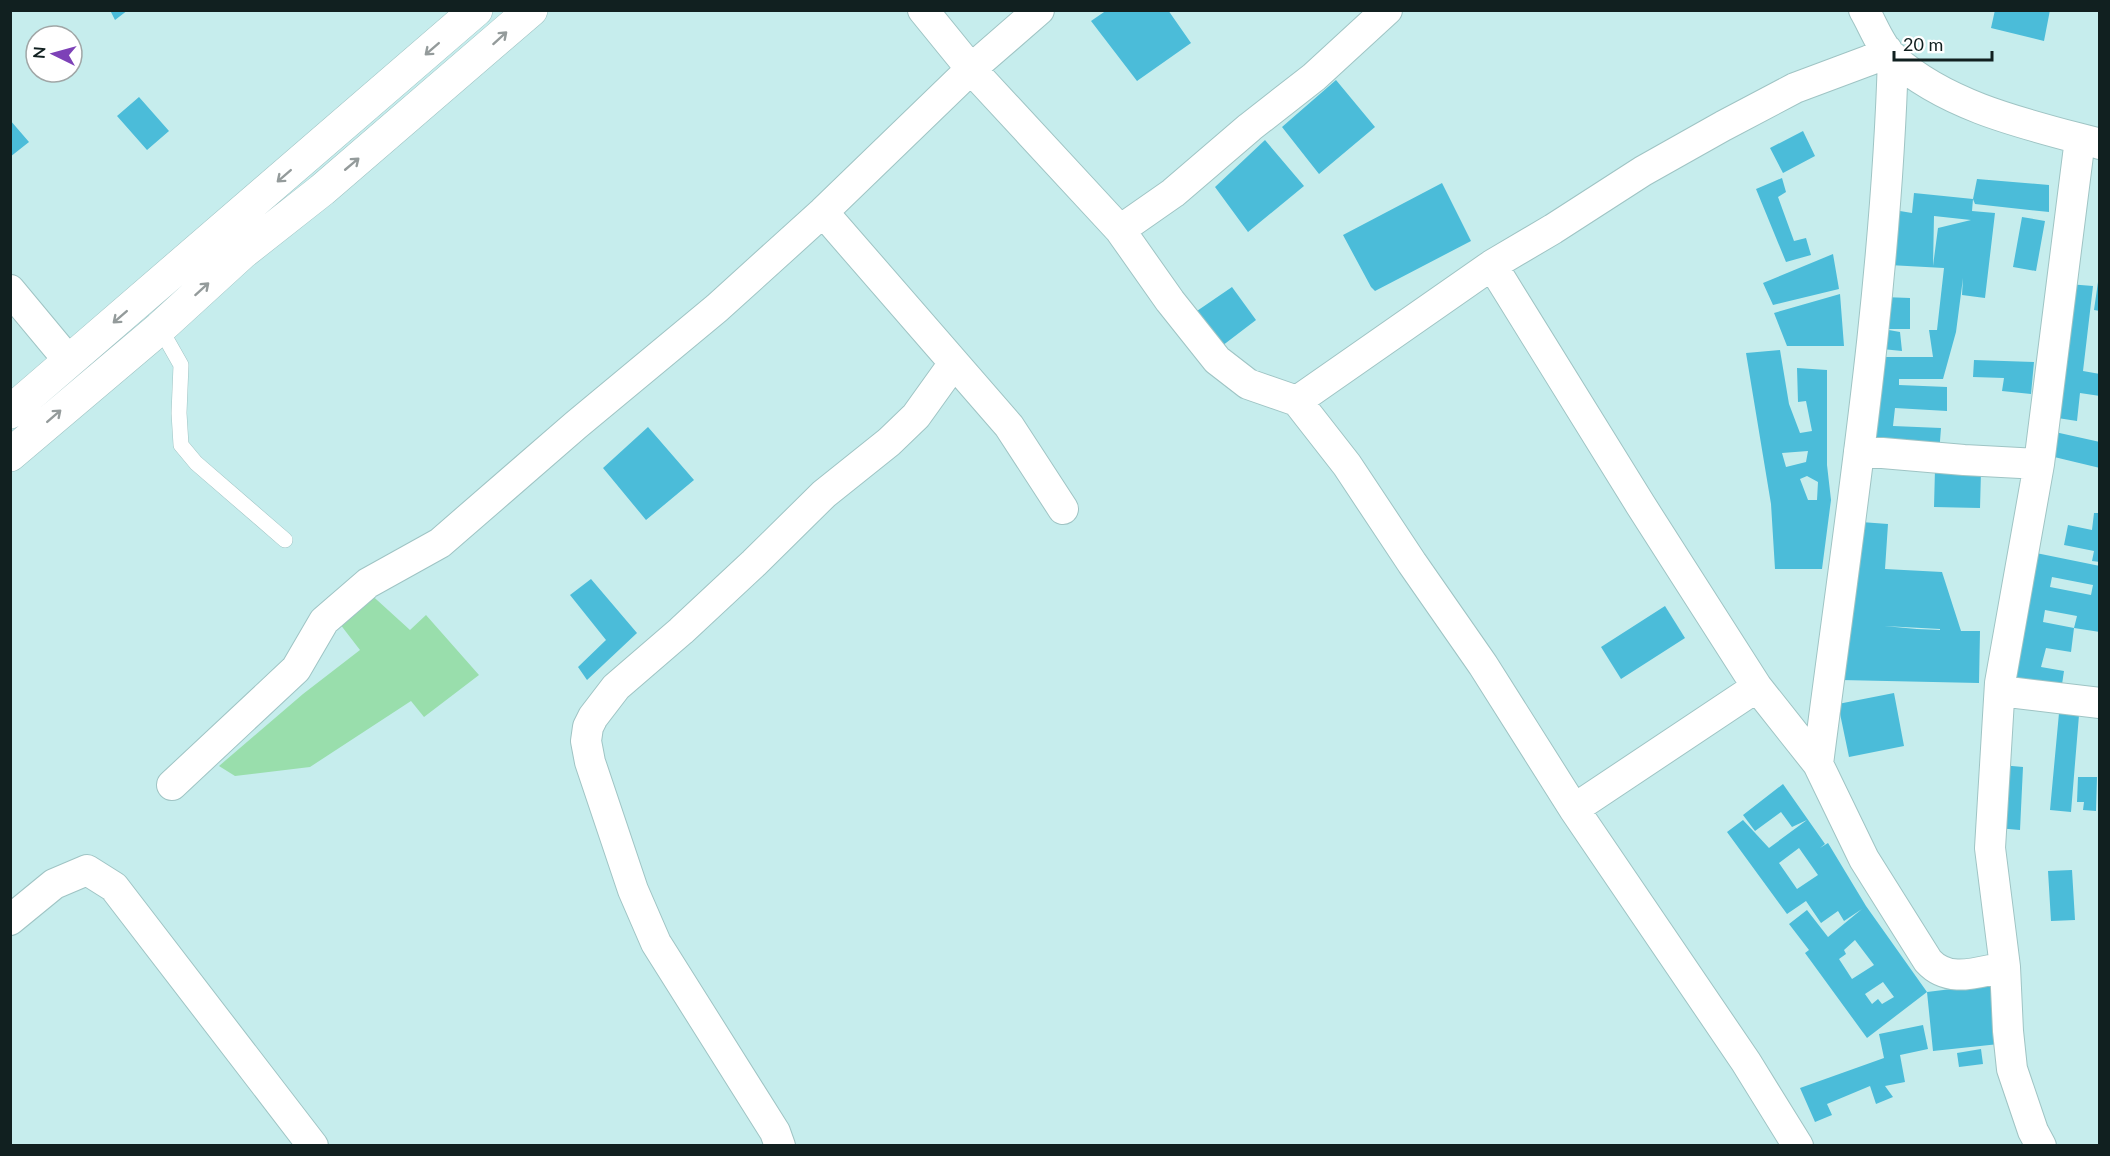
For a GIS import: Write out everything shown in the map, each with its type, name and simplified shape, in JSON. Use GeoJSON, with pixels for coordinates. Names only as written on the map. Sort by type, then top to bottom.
{"type":"FeatureCollection","features":[{"type":"Feature","properties":{"kind":"main road"},"geometry":{"type":"LineString","coordinates":[[10,412],[476,10]]}},
{"type":"Feature","properties":{"kind":"main road"},"geometry":{"type":"LineString","coordinates":[[10,455],[160,328],[242,253],[322,190],[531,10]]}},
{"type":"Feature","properties":{"kind":"street"},"geometry":{"type":"LineString","coordinates":[[923,10],[971,69],[1120,230],[1170,301],[1217,360],[1248,384],[1297,401],[1347,465],[1483,664],[1574,809],[1746,1062],[1798,1146]]}},
{"type":"Feature","properties":{"kind":"street"},"geometry":{"type":"LineString","coordinates":[[172,785],[296,669],[324,621],[369,583],[440,543],[576,425],[717,308],[824,212],[971,69],[1039,10]]}},
{"type":"Feature","properties":{"kind":"street"},"geometry":{"type":"LineString","coordinates":[[1120,230],[1173,194],[1250,127],[1314,77],[1387,10]]}},
{"type":"Feature","properties":{"kind":"street"},"geometry":{"type":"LineString","coordinates":[[1864,10],[1890,54],[1925,81],[1980,109],[2090,141],[2000,692],[1990,848],[2005,967],[2007,1031],[2012,1069],[2033,1131],[2041,1146]]}},
{"type":"Feature","properties":{"kind":"street"},"geometry":{"type":"LineString","coordinates":[[1297,401],[1492,265],[1643,171],[1795,88],[1890,54]]}},
{"type":"Feature","properties":{"kind":"street"},"geometry":{"type":"LineString","coordinates":[[1818,764],[1868,375],[1891,113],[1890,54]]}},
{"type":"Feature","properties":{"kind":"street"},"geometry":{"type":"LineString","coordinates":[[824,212],[1009,426],[1063,509]]}},
{"type":"Feature","properties":{"kind":"street"},"geometry":{"type":"LineString","coordinates":[[1492,265],[1646,514],[1757,687],[1818,764],[1864,859],[1928,960],[1939,971],[1954,975],[2005,967]]}},
{"type":"Feature","properties":{"kind":"street"},"geometry":{"type":"LineString","coordinates":[[10,290],[69,361]]}},
{"type":"Feature","properties":{"kind":"street"},"geometry":{"type":"LineString","coordinates":[[780,1146],[775,1132],[656,943],[629,879],[590,762],[586,741],[588,727],[616,687],[681,631],[824,494],[889,442],[916,416],[954,363]]}},
{"type":"Feature","properties":{"kind":"street"},"geometry":{"type":"LineString","coordinates":[[1859,451],[2039,464]]}},
{"type":"Feature","properties":{"kind":"street"},"geometry":{"type":"LineString","coordinates":[[1574,809],[1757,687]]}},
{"type":"Feature","properties":{"kind":"street"},"geometry":{"type":"LineString","coordinates":[[2000,692],[2100,703]]}},
{"type":"Feature","properties":{"kind":"street"},"geometry":{"type":"LineString","coordinates":[[10,920],[54,884],[87,870],[114,887],[313,1146]]}},
{"type":"Feature","properties":{"kind":"lane"},"geometry":{"type":"LineString","coordinates":[[160,328],[181,365],[179,413],[181,445],[196,463],[285,540]]}},
{"type":"Feature","properties":{"kind":"green space"},"geometry":{"type":"Polygon","coordinates":[[[366,590],[410,630],[426,615],[479,675],[424,717],[411,701],[310,767],[235,776],[219,766],[303,694],[360,650],[333,615],[366,590]]]}},
{"type":"Feature","properties":{"kind":"building"},"geometry":{"type":"Polygon","coordinates":[[[110,10],[128,10],[115,20],[110,10]]]}},
{"type":"Feature","properties":{"kind":"building"},"geometry":{"type":"Polygon","coordinates":[[[1107,10],[1168,10],[1191,43],[1137,81],[1091,21],[1107,10]]]}},
{"type":"Feature","properties":{"kind":"building"},"geometry":{"type":"Polygon","coordinates":[[[1995,10],[2050,10],[2044,41],[1991,28],[1995,10]]]}},
{"type":"Feature","properties":{"kind":"building"},"geometry":{"type":"Polygon","coordinates":[[[1336,80],[1375,127],[1319,174],[1282,127],[1336,80]]]}},
{"type":"Feature","properties":{"kind":"building"},"geometry":{"type":"Polygon","coordinates":[[[139,97],[169,131],[147,150],[117,116],[139,97]]]}},
{"type":"Feature","properties":{"kind":"building"},"geometry":{"type":"Polygon","coordinates":[[[10,120],[29,142],[10,157],[10,120]]]}},
{"type":"Feature","properties":{"kind":"building"},"geometry":{"type":"Polygon","coordinates":[[[1803,131],[1815,156],[1783,173],[1770,148],[1803,131]]]}},
{"type":"Feature","properties":{"kind":"building"},"geometry":{"type":"Polygon","coordinates":[[[1265,140],[1304,186],[1248,232],[1215,187],[1265,140]]]}},
{"type":"Feature","properties":{"kind":"building"},"geometry":{"type":"Polygon","coordinates":[[[1782,178],[1786,192],[1778,197],[1794,241],[1806,238],[1811,255],[1786,262],[1756,189],[1782,178]]]}},
{"type":"Feature","properties":{"kind":"building"},"geometry":{"type":"Polygon","coordinates":[[[1977,179],[2049,185],[2049,212],[1975,204],[1973,199],[1977,179]]]}},
{"type":"Feature","properties":{"kind":"building"},"geometry":{"type":"Polygon","coordinates":[[[1442,183],[1471,241],[1375,291],[1343,235],[1442,183]]]}},
{"type":"Feature","properties":{"kind":"building"},"geometry":{"type":"Polygon","coordinates":[[[1914,193],[1973,199],[1972,211],[1995,213],[1985,298],[1962,295],[1963,278],[1956,332],[1943,379],[1899,379],[1899,385],[1947,387],[1947,411],[1895,408],[1893,426],[1941,428],[1939,454],[1869,446],[1879,357],[1933,357],[1929,330],[1937,330],[1944,268],[1889,265],[1894,210],[1912,213],[1914,193]],[[1934,216],[1933,266],[1938,228],[1971,220],[1934,216]]]}},
{"type":"Feature","properties":{"kind":"building"},"geometry":{"type":"Polygon","coordinates":[[[2022,217],[2045,221],[2036,271],[2013,267],[2022,217]]]}},
{"type":"Feature","properties":{"kind":"building"},"geometry":{"type":"Polygon","coordinates":[[[1833,254],[1839,289],[1773,305],[1763,283],[1833,254]]]}},
{"type":"Feature","properties":{"kind":"building"},"geometry":{"type":"Polygon","coordinates":[[[2098,282],[2100,282],[2100,311],[2094,310],[2098,282]]]}},
{"type":"Feature","properties":{"kind":"building"},"geometry":{"type":"Polygon","coordinates":[[[2068,284],[2093,286],[2083,371],[2100,374],[2100,396],[2080,393],[2077,421],[2051,417],[2068,284]]]}},
{"type":"Feature","properties":{"kind":"building"},"geometry":{"type":"Polygon","coordinates":[[[1232,287],[1256,320],[1218,349],[1194,313],[1232,287]]]}},
{"type":"Feature","properties":{"kind":"building"},"geometry":{"type":"Polygon","coordinates":[[[1840,294],[1844,346],[1787,346],[1774,313],[1840,294]]]}},
{"type":"Feature","properties":{"kind":"building"},"geometry":{"type":"Polygon","coordinates":[[[1883,297],[1910,298],[1910,329],[1883,329],[1883,297]]]}},
{"type":"Feature","properties":{"kind":"building"},"geometry":{"type":"Polygon","coordinates":[[[1883,329],[1900,332],[1902,351],[1882,349],[1883,329]]]}},
{"type":"Feature","properties":{"kind":"building"},"geometry":{"type":"Polygon","coordinates":[[[1780,350],[1789,404],[1800,433],[1812,431],[1806,401],[1798,402],[1797,368],[1827,370],[1827,465],[1831,500],[1822,569],[1775,569],[1771,504],[1746,353],[1780,350]],[[1808,451],[1782,453],[1786,467],[1806,462],[1808,451]],[[1807,476],[1800,479],[1808,500],[1817,500],[1818,482],[1807,476]]]}},
{"type":"Feature","properties":{"kind":"building"},"geometry":{"type":"Polygon","coordinates":[[[1974,360],[2034,362],[2031,394],[2002,391],[2004,378],[1973,377],[1974,360]]]}},
{"type":"Feature","properties":{"kind":"building"},"geometry":{"type":"Polygon","coordinates":[[[648,427],[694,480],[646,520],[603,468],[648,427]]]}},
{"type":"Feature","properties":{"kind":"building"},"geometry":{"type":"Polygon","coordinates":[[[2055,432],[2100,442],[2100,468],[2050,456],[2055,432]]]}},
{"type":"Feature","properties":{"kind":"building"},"geometry":{"type":"Polygon","coordinates":[[[1935,469],[1981,471],[1980,508],[1934,507],[1935,469]]]}},
{"type":"Feature","properties":{"kind":"building"},"geometry":{"type":"Polygon","coordinates":[[[2094,513],[2100,513],[2100,562],[2092,561],[2094,551],[2064,545],[2068,525],[2092,530],[2094,513]]]}},
{"type":"Feature","properties":{"kind":"building"},"geometry":{"type":"Polygon","coordinates":[[[1861,522],[1888,524],[1885,569],[1942,572],[1961,631],[1980,631],[1979,683],[1841,680],[1861,522]],[[1884,626],[1917,629],[1940,629],[1884,626]]]}},
{"type":"Feature","properties":{"kind":"building"},"geometry":{"type":"Polygon","coordinates":[[[2036,553],[2100,566],[2100,632],[2074,628],[2071,652],[2046,648],[2041,667],[2064,671],[2061,691],[2012,682],[2036,553]],[[2052,577],[2050,587],[2091,595],[2093,585],[2052,577]],[[2045,610],[2043,622],[2074,628],[2077,616],[2045,610]]]}},
{"type":"Feature","properties":{"kind":"building"},"geometry":{"type":"Polygon","coordinates":[[[591,579],[637,633],[587,680],[578,667],[606,640],[570,595],[591,579]]]}},
{"type":"Feature","properties":{"kind":"building"},"geometry":{"type":"Polygon","coordinates":[[[1665,606],[1685,638],[1621,679],[1601,647],[1665,606]]]}},
{"type":"Feature","properties":{"kind":"building"},"geometry":{"type":"Polygon","coordinates":[[[1894,693],[1904,746],[1849,757],[1838,704],[1894,693]]]}},
{"type":"Feature","properties":{"kind":"building"},"geometry":{"type":"Polygon","coordinates":[[[2059,713],[2079,715],[2071,812],[2050,810],[2059,713]]]}},
{"type":"Feature","properties":{"kind":"building"},"geometry":{"type":"Polygon","coordinates":[[[2001,765],[2023,767],[2020,830],[1997,828],[2001,765]]]}},
{"type":"Feature","properties":{"kind":"building"},"geometry":{"type":"Polygon","coordinates":[[[2078,777],[2097,777],[2096,811],[2083,810],[2084,802],[2077,802],[2078,777]]]}},
{"type":"Feature","properties":{"kind":"building"},"geometry":{"type":"Polygon","coordinates":[[[1783,784],[1825,844],[1820,848],[1828,843],[1866,906],[1927,992],[1867,1038],[1805,953],[1809,950],[1789,924],[1807,910],[1828,937],[1862,909],[1844,921],[1838,911],[1821,923],[1806,901],[1787,914],[1727,832],[1743,820],[1769,848],[1807,820],[1792,827],[1781,812],[1755,831],[1743,815],[1783,784]],[[1799,848],[1779,863],[1797,889],[1818,875],[1799,848]],[[1855,940],[1844,950],[1846,954],[1839,959],[1852,979],[1874,965],[1855,940]],[[1883,982],[1865,994],[1872,1004],[1878,999],[1882,1004],[1894,997],[1883,982]]]}},
{"type":"Feature","properties":{"kind":"building"},"geometry":{"type":"Polygon","coordinates":[[[2072,870],[2075,920],[2051,921],[2048,871],[2072,870]]]}},
{"type":"Feature","properties":{"kind":"building"},"geometry":{"type":"Polygon","coordinates":[[[1992,984],[1999,1044],[1933,1051],[1927,992],[1992,984]]]}},
{"type":"Feature","properties":{"kind":"building"},"geometry":{"type":"Polygon","coordinates":[[[1923,1025],[1928,1049],[1900,1055],[1905,1082],[1885,1086],[1893,1097],[1876,1104],[1870,1086],[1827,1104],[1832,1115],[1815,1122],[1800,1088],[1884,1058],[1879,1034],[1923,1025]]]}},
{"type":"Feature","properties":{"kind":"building"},"geometry":{"type":"Polygon","coordinates":[[[1981,1049],[1983,1064],[1959,1067],[1957,1053],[1981,1049]]]}}]}
